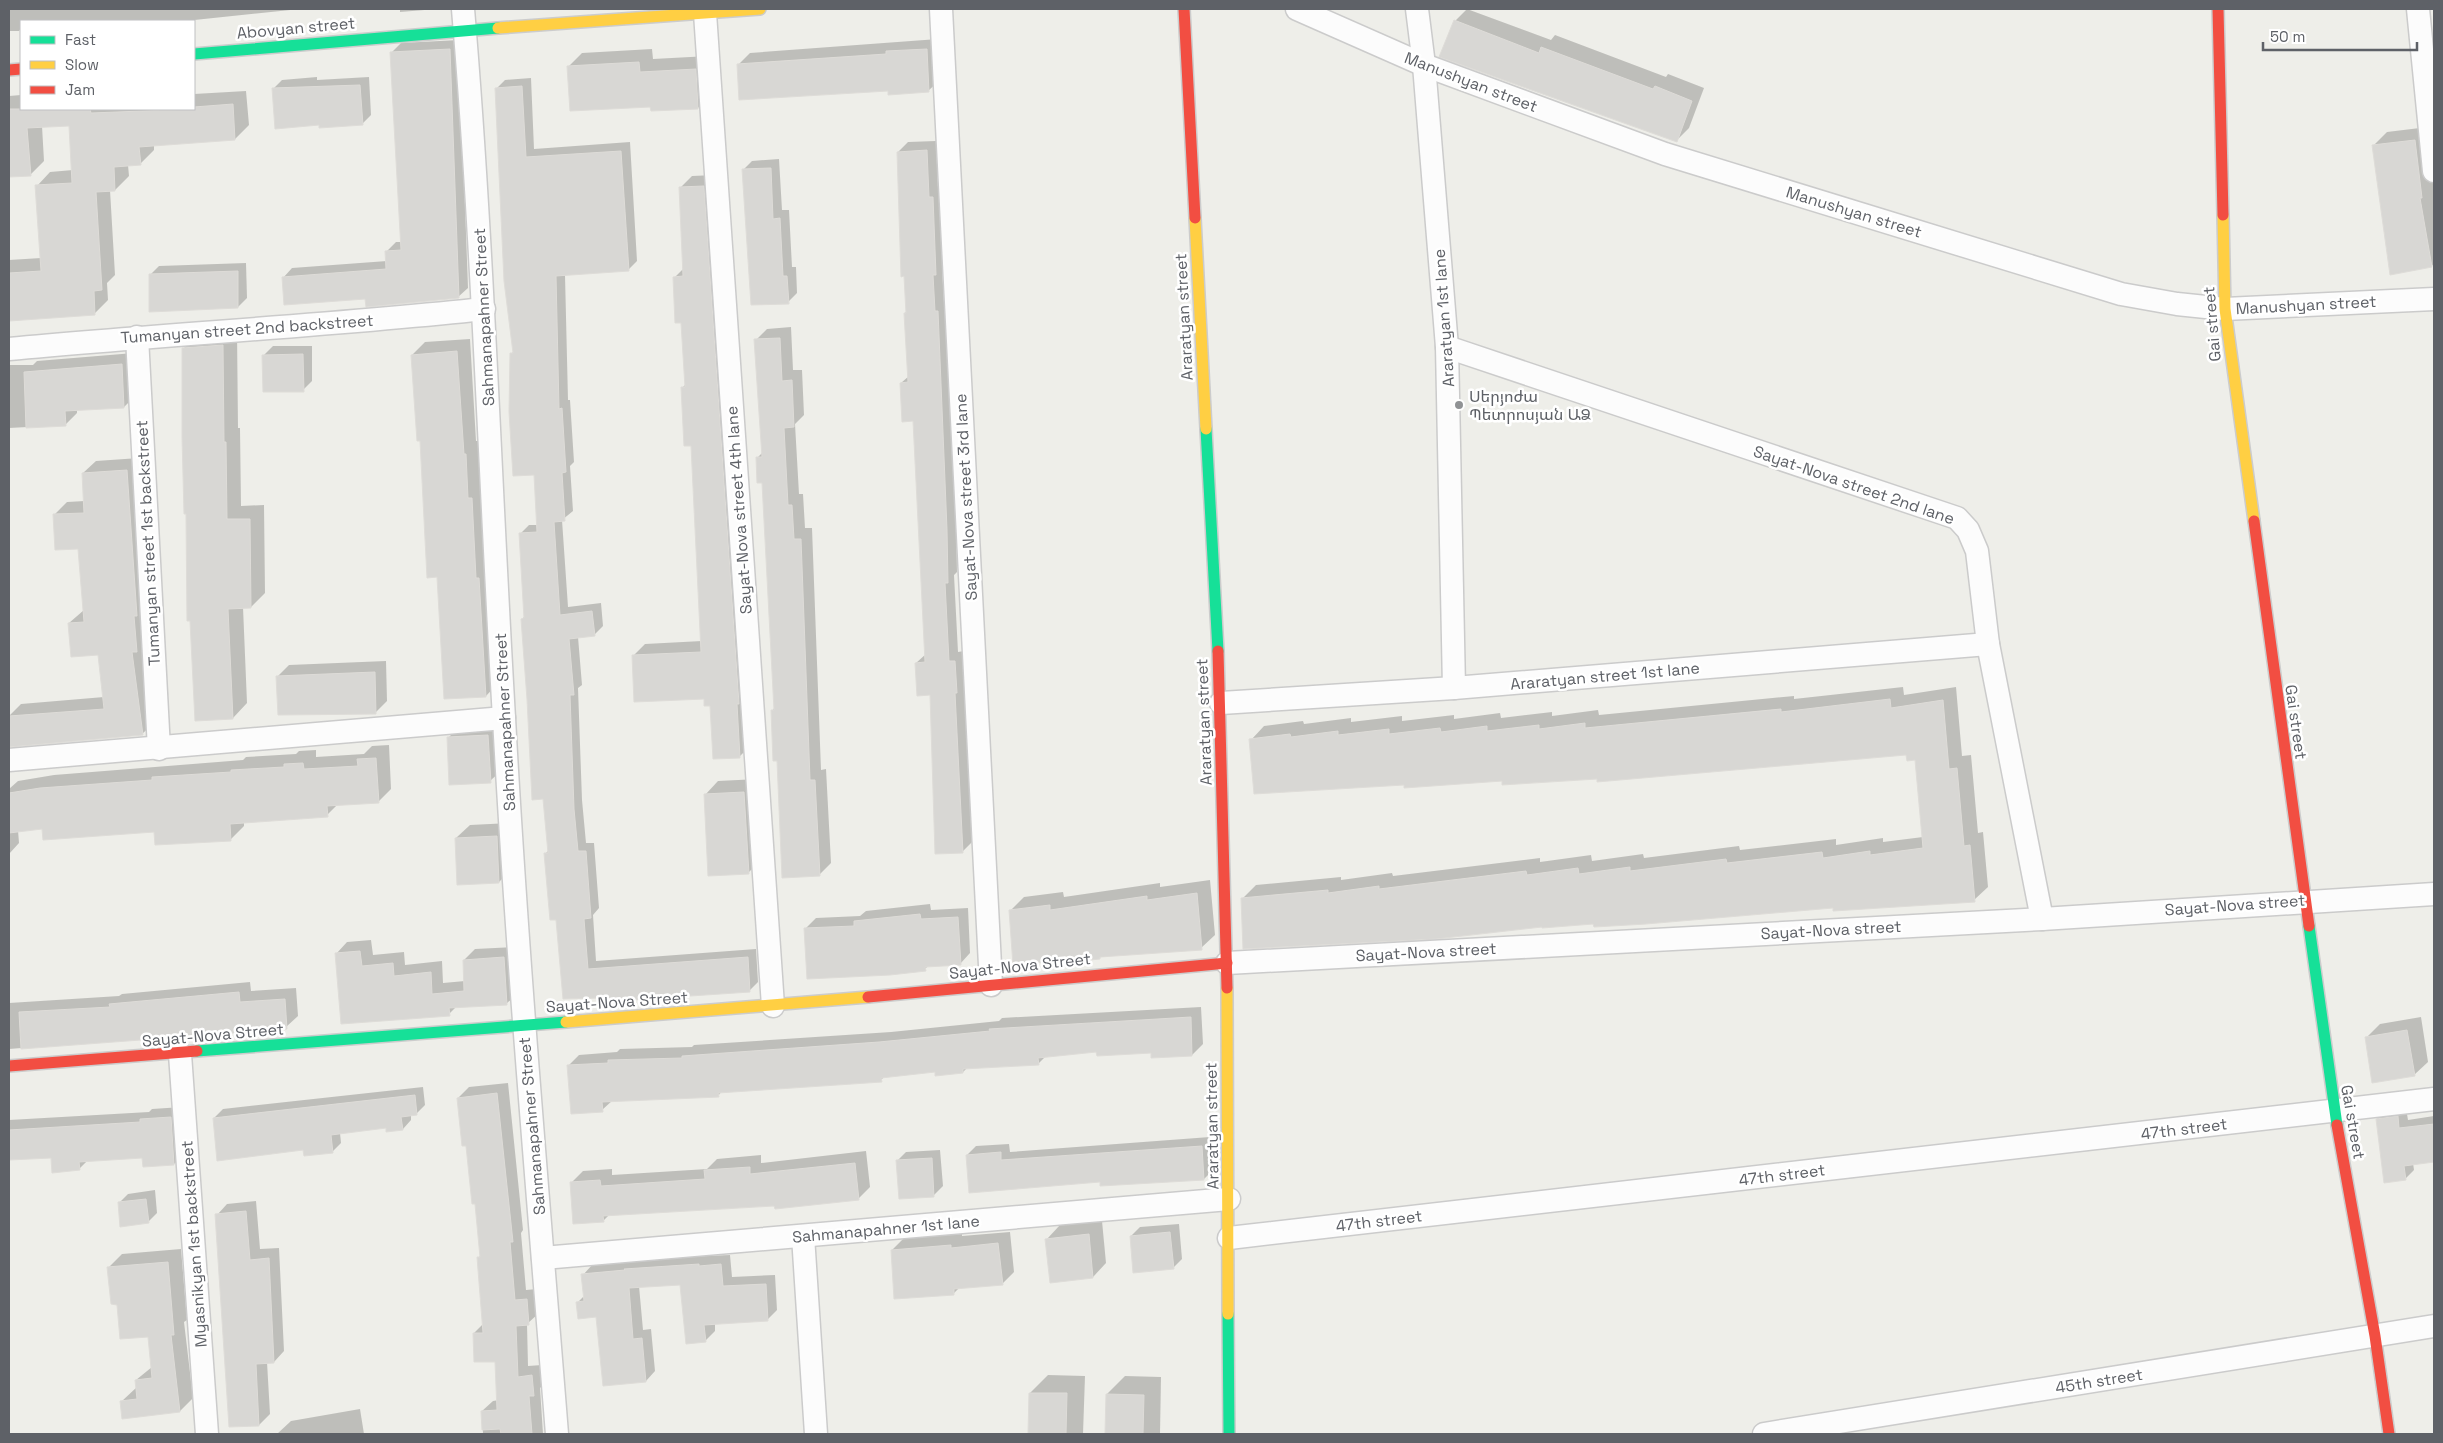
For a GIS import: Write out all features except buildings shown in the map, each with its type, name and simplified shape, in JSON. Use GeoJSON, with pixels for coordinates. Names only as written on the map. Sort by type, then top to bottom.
{"type":"FeatureCollection","features":[{"type":"Feature","properties":{"kind":"street","name":"Abovyan street"},"geometry":{"type":"LineString","coordinates":[[195,54],[464,19],[706,13],[760,9]]}},
{"type":"Feature","properties":{"kind":"street","name":"Sayat-Nova street 3rd lane"},"geometry":{"type":"LineString","coordinates":[[941,9],[991,985]]}},
{"type":"Feature","properties":{"kind":"street","name":"Araratyan street"},"geometry":{"type":"LineString","coordinates":[[1184,9],[1221,702],[1227,962],[1229,1434]]}},
{"type":"Feature","properties":{"kind":"street","name":"Manushyan street"},"geometry":{"type":"LineString","coordinates":[[1297,9],[1424,65],[1665,154],[2102,288],[2177,304],[2224,309],[2434,299]]}},
{"type":"Feature","properties":{"kind":"street","name":"Araratyan 1st lane"},"geometry":{"type":"LineString","coordinates":[[1417,9],[1424,65],[1448,347],[1454,688]]}},
{"type":"Feature","properties":{"kind":"street","name":"Gai street"},"geometry":{"type":"LineString","coordinates":[[2218,9],[2224,309],[2334,1111],[2375,1336],[2389,1434]]}},
{"type":"Feature","properties":{"kind":"street"},"geometry":{"type":"LineString","coordinates":[[2418,9],[2434,171]]}},
{"type":"Feature","properties":{"kind":"street","name":"Sayat-Nova street 4th lane"},"geometry":{"type":"LineString","coordinates":[[706,13],[773,1006]]}},
{"type":"Feature","properties":{"kind":"street","name":"Sahmanapahner Street"},"geometry":{"type":"LineString","coordinates":[[464,19],[484,309],[504,718],[524,1025],[557,1434]]}},
{"type":"Feature","properties":{"kind":"street","name":"Tumanyan street 2nd backstreet"},"geometry":{"type":"LineString","coordinates":[[9,349],[137,337],[408,318],[484,309]]}},
{"type":"Feature","properties":{"kind":"street","name":"Tumanyan street 1st backstreet"},"geometry":{"type":"LineString","coordinates":[[137,337],[159,749]]}},
{"type":"Feature","properties":{"kind":"street","name":"Sayat-Nova street 2nd lane"},"geometry":{"type":"LineString","coordinates":[[1448,347],[1957,518],[1968,530],[1977,551],[1988,644],[2042,919]]}},
{"type":"Feature","properties":{"kind":"street","name":"Araratyan street 1st lane"},"geometry":{"type":"LineString","coordinates":[[1221,702],[1454,688],[1988,644]]}},
{"type":"Feature","properties":{"kind":"street"},"geometry":{"type":"LineString","coordinates":[[9,760],[159,749],[504,718]]}},
{"type":"Feature","properties":{"kind":"street","name":"Sayat-Nova street"},"geometry":{"type":"LineString","coordinates":[[1227,962],[2042,919],[2434,894]]}},
{"type":"Feature","properties":{"kind":"street","name":"Sayat-Nova Street"},"geometry":{"type":"LineString","coordinates":[[9,1066],[773,1006],[1227,962]]}},
{"type":"Feature","properties":{"kind":"street","name":"Myasnikyan 1st backstreet"},"geometry":{"type":"LineString","coordinates":[[180,1054],[207,1434]]}},
{"type":"Feature","properties":{"kind":"street","name":"47th street"},"geometry":{"type":"LineString","coordinates":[[1229,1238],[2434,1100]]}},
{"type":"Feature","properties":{"kind":"street","name":"Sahmanapahner 1st lane"},"geometry":{"type":"LineString","coordinates":[[543,1258],[1229,1199]]}},
{"type":"Feature","properties":{"kind":"street"},"geometry":{"type":"LineString","coordinates":[[803,1236],[816,1434]]}},
{"type":"Feature","properties":{"kind":"street","name":"45th street"},"geometry":{"type":"LineString","coordinates":[[1764,1434],[1813,1431],[2434,1326]]}},
{"type":"Feature","properties":{"kind":"traffic: fast"},"geometry":{"type":"LineString","coordinates":[[195,54],[498,28]]}},
{"type":"Feature","properties":{"kind":"traffic: fast"},"geometry":{"type":"LineString","coordinates":[[1206,429],[1218,651]]}},
{"type":"Feature","properties":{"kind":"traffic: fast"},"geometry":{"type":"LineString","coordinates":[[2309,926],[2337,1125]]}},
{"type":"Feature","properties":{"kind":"traffic: fast"},"geometry":{"type":"LineString","coordinates":[[197,1051],[566,1022]]}},
{"type":"Feature","properties":{"kind":"traffic: fast"},"geometry":{"type":"LineString","coordinates":[[1228,1314],[1229,1434]]}},
{"type":"Feature","properties":{"kind":"traffic: slow"},"geometry":{"type":"LineString","coordinates":[[498,28],[760,9]]}},
{"type":"Feature","properties":{"kind":"traffic: slow"},"geometry":{"type":"LineString","coordinates":[[2223,215],[2225,309],[2254,521]]}},
{"type":"Feature","properties":{"kind":"traffic: slow"},"geometry":{"type":"LineString","coordinates":[[1195,218],[1206,429]]}},
{"type":"Feature","properties":{"kind":"traffic: slow"},"geometry":{"type":"LineString","coordinates":[[1227,988],[1228,1314]]}},
{"type":"Feature","properties":{"kind":"traffic: slow"},"geometry":{"type":"LineString","coordinates":[[566,1022],[868,997]]}},
{"type":"Feature","properties":{"kind":"traffic: jam"},"geometry":{"type":"LineString","coordinates":[[1184,9],[1195,218]]}},
{"type":"Feature","properties":{"kind":"traffic: jam"},"geometry":{"type":"LineString","coordinates":[[2218,9],[2223,215]]}},
{"type":"Feature","properties":{"kind":"traffic: jam"},"geometry":{"type":"LineString","coordinates":[[9,70],[20,69]]}},
{"type":"Feature","properties":{"kind":"traffic: jam"},"geometry":{"type":"LineString","coordinates":[[2254,521],[2309,926]]}},
{"type":"Feature","properties":{"kind":"traffic: jam"},"geometry":{"type":"LineString","coordinates":[[1218,651],[1227,988]]}},
{"type":"Feature","properties":{"kind":"traffic: jam"},"geometry":{"type":"LineString","coordinates":[[868,997],[1227,963]]}},
{"type":"Feature","properties":{"kind":"traffic: jam"},"geometry":{"type":"LineString","coordinates":[[9,1066],[197,1051]]}},
{"type":"Feature","properties":{"kind":"traffic: jam"},"geometry":{"type":"LineString","coordinates":[[2337,1125],[2375,1336],[2389,1434]]}},
{"type":"Feature","properties":{"kind":"place","name":"Սերյոժա Պետրոսյան ԱՁ"},"geometry":{"type":"Point","coordinates":[1459,405]}}]}
